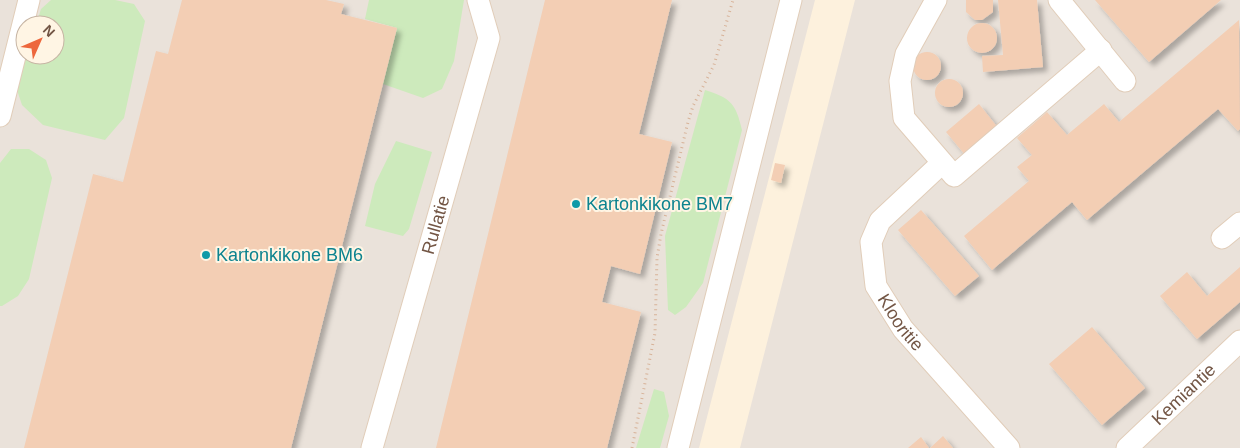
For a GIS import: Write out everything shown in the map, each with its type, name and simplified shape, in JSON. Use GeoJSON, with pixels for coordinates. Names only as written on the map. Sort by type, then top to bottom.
{"type":"FeatureCollection","features":[{"type":"Feature","properties":{"kind":"lane"},"geometry":{"type":"LineString","coordinates":[[0,116],[30,0]]}},
{"type":"Feature","properties":{"kind":"lane","name":"Rullatie"},"geometry":{"type":"LineString","coordinates":[[372,448],[489,38],[478,0]]}},
{"type":"Feature","properties":{"kind":"lane"},"geometry":{"type":"LineString","coordinates":[[678,448],[791,0]]}},
{"type":"Feature","properties":{"kind":"lane"},"geometry":{"type":"LineString","coordinates":[[936,0],[906,54],[900,81],[904,118],[954,176],[1101,50]]}},
{"type":"Feature","properties":{"kind":"lane"},"geometry":{"type":"LineString","coordinates":[[1059,0],[1126,81]]}},
{"type":"Feature","properties":{"kind":"lane","name":"Klooritie"},"geometry":{"type":"LineString","coordinates":[[942,163],[880,221],[871,242],[876,286],[903,329],[1009,448]]}},
{"type":"Feature","properties":{"kind":"lane"},"geometry":{"type":"LineString","coordinates":[[1222,238],[1240,223]]}},
{"type":"Feature","properties":{"kind":"lane","name":"Kemiantie"},"geometry":{"type":"LineString","coordinates":[[1127,448],[1240,341]]}},
{"type":"Feature","properties":{"kind":"path"},"geometry":{"type":"LineString","coordinates":[[632,448],[655,333],[656,275],[661,234],[688,122],[693,106],[714,65],[733,0]]}},
{"type":"Feature","properties":{"kind":"shaded area"},"geometry":{"type":"Polygon","coordinates":[[[0,0],[815,0],[699,448],[0,448],[0,0]]]}},
{"type":"Feature","properties":{"kind":"shaded area"},"geometry":{"type":"Polygon","coordinates":[[[855,0],[1240,0],[1240,448],[740,448],[855,0]]]}},
{"type":"Feature","properties":{"kind":"green space"},"geometry":{"type":"Polygon","coordinates":[[[51,0],[115,0],[134,4],[145,21],[124,118],[105,140],[43,125],[22,105],[16,87],[23,65],[65,65],[65,15],[39,15],[41,9],[51,0]]]}},
{"type":"Feature","properties":{"kind":"green space"},"geometry":{"type":"Polygon","coordinates":[[[369,0],[464,0],[454,61],[442,89],[423,98],[383,84],[397,28],[365,19],[369,0]]]}},
{"type":"Feature","properties":{"kind":"green space"},"geometry":{"type":"Polygon","coordinates":[[[705,90],[727,99],[731,103],[735,108],[742,130],[703,283],[686,307],[675,315],[668,310],[665,236],[705,90]]]}},
{"type":"Feature","properties":{"kind":"green space"},"geometry":{"type":"Polygon","coordinates":[[[396,141],[432,152],[409,229],[403,236],[365,226],[375,184],[396,141]]]}},
{"type":"Feature","properties":{"kind":"green space"},"geometry":{"type":"Polygon","coordinates":[[[11,149],[29,149],[46,160],[52,178],[29,279],[18,296],[0,306],[0,163],[11,149]]]}},
{"type":"Feature","properties":{"kind":"green space"},"geometry":{"type":"Polygon","coordinates":[[[654,389],[664,392],[669,416],[660,448],[636,448],[654,389]]]}},
{"type":"Feature","properties":{"kind":"building","name":"Kartonkikone BM6"},"geometry":{"type":"Polygon","coordinates":[[[182,0],[326,0],[344,4],[341,14],[397,28],[291,448],[24,448],[93,174],[123,182],[156,51],[168,54],[182,0]]]}},
{"type":"Feature","properties":{"kind":"building","name":"Kartonkikone BM7"},"geometry":{"type":"Polygon","coordinates":[[[545,0],[672,0],[639,134],[672,142],[640,274],[611,266],[602,302],[641,312],[607,448],[436,448],[545,0]]]}},
{"type":"Feature","properties":{"kind":"building"},"geometry":{"type":"Polygon","coordinates":[[[966,0],[993,0],[993,12],[982,20],[975,20],[966,12],[966,0]]]}},
{"type":"Feature","properties":{"kind":"building"},"geometry":{"type":"Polygon","coordinates":[[[998,0],[1037,0],[1043,67],[983,72],[982,56],[1003,55],[998,0]]]}},
{"type":"Feature","properties":{"kind":"building"},"geometry":{"type":"Polygon","coordinates":[[[1095,0],[1221,0],[1149,62],[1095,0]]]}},
{"type":"Feature","properties":{"kind":"building"},"geometry":{"type":"Polygon","coordinates":[[[1239,20],[1240,129],[1238,131],[1218,109],[1087,220],[1072,202],[992,270],[964,236],[1029,181],[1017,167],[1032,155],[1017,138],[1047,112],[1067,135],[1104,104],[1119,122],[1239,20]]]}},
{"type":"Feature","properties":{"kind":"building"},"geometry":{"type":"Polygon","coordinates":[[[982,23],[988,24],[996,32],[996,44],[988,52],[982,53],[976,52],[968,44],[967,38],[968,32],[976,24],[982,23]]]}},
{"type":"Feature","properties":{"kind":"building"},"geometry":{"type":"Polygon","coordinates":[[[927,52],[937,56],[941,66],[937,76],[927,80],[917,76],[913,66],[917,56],[927,52]]]}},
{"type":"Feature","properties":{"kind":"building"},"geometry":{"type":"Polygon","coordinates":[[[949,79],[959,83],[963,93],[959,103],[949,107],[939,103],[935,93],[939,83],[949,79]]]}},
{"type":"Feature","properties":{"kind":"building"},"geometry":{"type":"Polygon","coordinates":[[[979,104],[999,129],[966,156],[946,132],[979,104]]]}},
{"type":"Feature","properties":{"kind":"building"},"geometry":{"type":"Polygon","coordinates":[[[775,163],[785,165],[781,183],[771,180],[775,163]]]}},
{"type":"Feature","properties":{"kind":"building"},"geometry":{"type":"Polygon","coordinates":[[[921,210],[979,276],[955,296],[898,230],[921,210]]]}},
{"type":"Feature","properties":{"kind":"building"},"geometry":{"type":"Polygon","coordinates":[[[1240,267],[1240,302],[1197,339],[1160,296],[1187,272],[1207,296],[1240,267]]]}},
{"type":"Feature","properties":{"kind":"building"},"geometry":{"type":"Polygon","coordinates":[[[1092,327],[1145,388],[1102,425],[1049,364],[1092,327]]]}},
{"type":"Feature","properties":{"kind":"building"},"geometry":{"type":"Polygon","coordinates":[[[943,436],[953,448],[930,448],[943,436]]]}},
{"type":"Feature","properties":{"kind":"building"},"geometry":{"type":"Polygon","coordinates":[[[921,437],[929,448],[908,448],[921,437]]]}},
{"type":"Feature","properties":{"kind":"place","name":"Kartonkikone BM7"},"geometry":{"type":"Point","coordinates":[576,204]}},
{"type":"Feature","properties":{"kind":"place","name":"Kartonkikone BM6"},"geometry":{"type":"Point","coordinates":[206,255]}}]}
